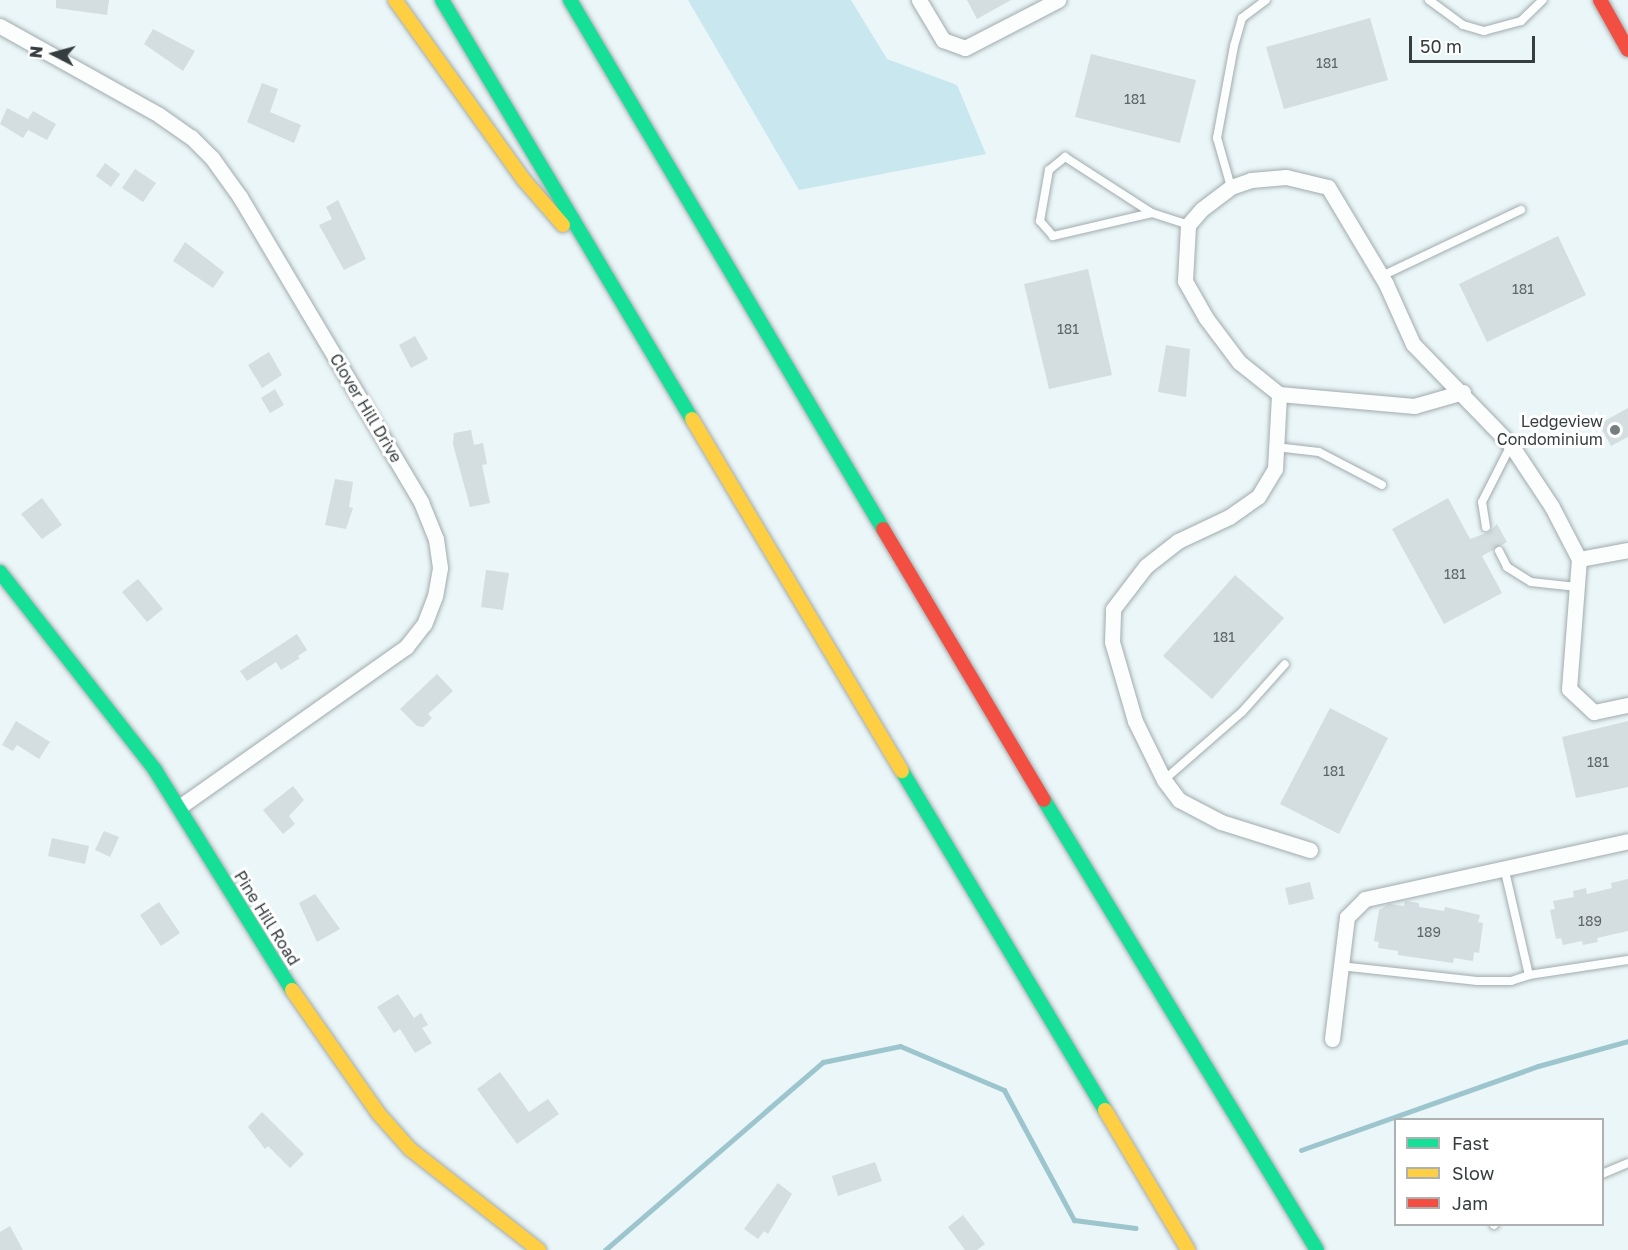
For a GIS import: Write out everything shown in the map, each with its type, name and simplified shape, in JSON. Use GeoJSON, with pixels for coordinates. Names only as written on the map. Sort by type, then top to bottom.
{"type":"FeatureCollection","features":[{"type":"Feature","properties":{"kind":"main road"},"geometry":{"type":"LineString","coordinates":[[395,0],[523,179],[611,280]]}},
{"type":"Feature","properties":{"kind":"main road"},"geometry":{"type":"LineString","coordinates":[[442,0],[1188,1250]]}},
{"type":"Feature","properties":{"kind":"main road"},"geometry":{"type":"LineString","coordinates":[[570,0],[1158,992],[1317,1250]]}},
{"type":"Feature","properties":{"kind":"main road"},"geometry":{"type":"LineString","coordinates":[[582,0],[652,138]]}},
{"type":"Feature","properties":{"kind":"main road"},"geometry":{"type":"LineString","coordinates":[[1600,0],[1628,50]]}},
{"type":"Feature","properties":{"kind":"main road","name":"Pine Hill Road"},"geometry":{"type":"LineString","coordinates":[[0,572],[155,770],[296,996],[378,1113],[419,1157],[539,1250]]}},
{"type":"Feature","properties":{"kind":"street"},"geometry":{"type":"LineString","coordinates":[[919,0],[943,40],[965,48],[1058,0]]}},
{"type":"Feature","properties":{"kind":"street","name":"Clover Hill Drive"},"geometry":{"type":"LineString","coordinates":[[0,26],[159,115],[191,137],[212,158],[240,197],[415,492],[436,539],[440,568],[435,596],[424,624],[406,647],[178,807]]}},
{"type":"Feature","properties":{"kind":"street"},"geometry":{"type":"LineString","coordinates":[[1463,392],[1414,406],[1279,394],[1239,362],[1206,318],[1185,281],[1188,225],[1231,187],[1286,177],[1328,187],[1382,276],[1413,344],[1463,392],[1511,446],[1552,507],[1579,559],[1569,689],[1594,712],[1628,705]]}},
{"type":"Feature","properties":{"kind":"street"},"geometry":{"type":"LineString","coordinates":[[1279,394],[1275,469],[1258,497],[1178,541],[1146,566],[1113,609],[1112,642],[1124,687],[1164,780],[1179,800],[1221,822],[1310,850]]}},
{"type":"Feature","properties":{"kind":"street"},"geometry":{"type":"LineString","coordinates":[[1579,559],[1628,550]]}},
{"type":"Feature","properties":{"kind":"street"},"geometry":{"type":"LineString","coordinates":[[1332,1039],[1347,917],[1365,899],[1628,841]]}},
{"type":"Feature","properties":{"kind":"lane"},"geometry":{"type":"LineString","coordinates":[[1231,187],[1216,138],[1234,46],[1242,18],[1266,0]]}},
{"type":"Feature","properties":{"kind":"lane"},"geometry":{"type":"LineString","coordinates":[[1429,0],[1463,25],[1484,31],[1521,21],[1543,0]]}},
{"type":"Feature","properties":{"kind":"lane"},"geometry":{"type":"LineString","coordinates":[[1152,213],[1053,236],[1040,221],[1049,170],[1065,157],[1152,213],[1188,225]]}},
{"type":"Feature","properties":{"kind":"lane"},"geometry":{"type":"LineString","coordinates":[[1382,276],[1521,210]]}},
{"type":"Feature","properties":{"kind":"lane"},"geometry":{"type":"LineString","coordinates":[[1486,527],[1482,502],[1511,446]]}},
{"type":"Feature","properties":{"kind":"lane"},"geometry":{"type":"LineString","coordinates":[[1276,447],[1319,452],[1382,485]]}},
{"type":"Feature","properties":{"kind":"lane"},"geometry":{"type":"LineString","coordinates":[[1499,551],[1507,567],[1531,582],[1577,587]]}},
{"type":"Feature","properties":{"kind":"lane"},"geometry":{"type":"LineString","coordinates":[[1164,780],[1242,712],[1285,664]]}},
{"type":"Feature","properties":{"kind":"lane"},"geometry":{"type":"LineString","coordinates":[[1504,867],[1529,975]]}},
{"type":"Feature","properties":{"kind":"lane"},"geometry":{"type":"LineString","coordinates":[[1340,966],[1477,981],[1511,981],[1529,975],[1628,960]]}},
{"type":"Feature","properties":{"kind":"lane"},"geometry":{"type":"LineString","coordinates":[[1604,1173],[1628,1162]]}},
{"type":"Feature","properties":{"kind":"shaded area"},"geometry":{"type":"Polygon","coordinates":[[[688,0],[851,0],[887,59],[957,85],[986,154],[799,190],[688,0]]]}},
{"type":"Feature","properties":{"kind":"building"},"geometry":{"type":"Polygon","coordinates":[[[56,0],[109,0],[107,15],[56,8],[56,0]]]}},
{"type":"Feature","properties":{"kind":"building"},"geometry":{"type":"Polygon","coordinates":[[[967,0],[1011,0],[977,19],[967,0]]]}},
{"type":"Feature","properties":{"kind":"building"},"geometry":{"type":"Polygon","coordinates":[[[1370,18],[1388,80],[1284,109],[1266,47],[1370,18]]]}},
{"type":"Feature","properties":{"kind":"building"},"geometry":{"type":"Polygon","coordinates":[[[153,29],[195,51],[183,71],[144,44],[153,29]]]}},
{"type":"Feature","properties":{"kind":"building"},"geometry":{"type":"Polygon","coordinates":[[[1091,54],[1196,80],[1180,143],[1075,117],[1091,54]]]}},
{"type":"Feature","properties":{"kind":"building"},"geometry":{"type":"Polygon","coordinates":[[[262,83],[278,89],[270,112],[301,125],[294,143],[247,122],[262,83]]]}},
{"type":"Feature","properties":{"kind":"building"},"geometry":{"type":"Polygon","coordinates":[[[7,108],[28,119],[33,111],[56,124],[47,140],[28,130],[23,138],[0,124],[7,108]]]}},
{"type":"Feature","properties":{"kind":"building"},"geometry":{"type":"Polygon","coordinates":[[[105,163],[120,174],[111,187],[96,176],[105,163]]]}},
{"type":"Feature","properties":{"kind":"building"},"geometry":{"type":"Polygon","coordinates":[[[135,169],[156,183],[143,202],[122,188],[135,169]]]}},
{"type":"Feature","properties":{"kind":"building"},"geometry":{"type":"Polygon","coordinates":[[[338,200],[366,259],[344,270],[319,225],[332,219],[326,207],[338,200]]]}},
{"type":"Feature","properties":{"kind":"building"},"geometry":{"type":"Polygon","coordinates":[[[1558,236],[1586,295],[1487,342],[1459,284],[1558,236]]]}},
{"type":"Feature","properties":{"kind":"building"},"geometry":{"type":"Polygon","coordinates":[[[185,242],[224,272],[213,288],[173,261],[185,242]]]}},
{"type":"Feature","properties":{"kind":"building"},"geometry":{"type":"Polygon","coordinates":[[[1088,269],[1112,375],[1049,389],[1024,284],[1088,269]]]}},
{"type":"Feature","properties":{"kind":"building"},"geometry":{"type":"Polygon","coordinates":[[[415,336],[428,359],[411,368],[399,345],[415,336]]]}},
{"type":"Feature","properties":{"kind":"building"},"geometry":{"type":"Polygon","coordinates":[[[1166,345],[1190,349],[1186,397],[1158,392],[1166,345]]]}},
{"type":"Feature","properties":{"kind":"building"},"geometry":{"type":"Polygon","coordinates":[[[269,352],[282,375],[262,388],[248,365],[269,352]]]}},
{"type":"Feature","properties":{"kind":"building"},"geometry":{"type":"Polygon","coordinates":[[[275,389],[284,405],[270,413],[261,398],[275,389]]]}},
{"type":"Feature","properties":{"kind":"building","name":"Ledgeview Condominium"},"geometry":{"type":"Polygon","coordinates":[[[1628,408],[1628,437],[1611,446],[1599,424],[1628,408]]]}},
{"type":"Feature","properties":{"kind":"building"},"geometry":{"type":"Polygon","coordinates":[[[471,430],[474,445],[483,443],[487,464],[482,465],[490,503],[470,507],[453,444],[454,433],[471,430]]]}},
{"type":"Feature","properties":{"kind":"building"},"geometry":{"type":"Polygon","coordinates":[[[335,479],[353,482],[349,507],[353,508],[346,529],[325,525],[335,479]]]}},
{"type":"Feature","properties":{"kind":"building"},"geometry":{"type":"Polygon","coordinates":[[[42,498],[62,525],[42,539],[21,514],[42,498]]]}},
{"type":"Feature","properties":{"kind":"building"},"geometry":{"type":"Polygon","coordinates":[[[1448,498],[1470,539],[1489,532],[1497,524],[1507,542],[1482,556],[1502,593],[1444,624],[1392,529],[1448,498]]]}},
{"type":"Feature","properties":{"kind":"building"},"geometry":{"type":"Polygon","coordinates":[[[486,570],[509,573],[503,610],[481,607],[486,570]]]}},
{"type":"Feature","properties":{"kind":"building"},"geometry":{"type":"Polygon","coordinates":[[[1235,575],[1284,618],[1212,699],[1163,656],[1235,575]]]}},
{"type":"Feature","properties":{"kind":"building"},"geometry":{"type":"Polygon","coordinates":[[[138,579],[163,609],[147,622],[122,592],[138,579]]]}},
{"type":"Feature","properties":{"kind":"building"},"geometry":{"type":"Polygon","coordinates":[[[297,634],[307,650],[298,656],[300,658],[281,670],[276,662],[247,681],[240,671],[297,634]]]}},
{"type":"Feature","properties":{"kind":"building"},"geometry":{"type":"Polygon","coordinates":[[[437,674],[453,691],[428,714],[432,718],[423,727],[417,726],[400,709],[437,674]]]}},
{"type":"Feature","properties":{"kind":"building"},"geometry":{"type":"Polygon","coordinates":[[[1330,708],[1388,738],[1339,834],[1280,804],[1330,708]]]}},
{"type":"Feature","properties":{"kind":"building"},"geometry":{"type":"Polygon","coordinates":[[[16,721],[50,742],[39,759],[17,745],[13,751],[2,745],[16,721]]]}},
{"type":"Feature","properties":{"kind":"building"},"geometry":{"type":"Polygon","coordinates":[[[1628,721],[1628,787],[1576,798],[1562,737],[1628,721]]]}},
{"type":"Feature","properties":{"kind":"building"},"geometry":{"type":"Polygon","coordinates":[[[293,786],[304,800],[289,816],[295,824],[283,834],[263,810],[293,786]]]}},
{"type":"Feature","properties":{"kind":"building"},"geometry":{"type":"Polygon","coordinates":[[[104,831],[119,837],[110,857],[95,850],[104,831]]]}},
{"type":"Feature","properties":{"kind":"building"},"geometry":{"type":"Polygon","coordinates":[[[52,838],[89,846],[85,864],[48,856],[52,838]]]}},
{"type":"Feature","properties":{"kind":"building"},"geometry":{"type":"Polygon","coordinates":[[[1628,879],[1628,931],[1597,938],[1598,942],[1583,945],[1582,941],[1563,945],[1561,938],[1556,939],[1550,910],[1555,909],[1553,901],[1574,897],[1573,891],[1586,888],[1587,894],[1612,888],[1611,883],[1628,879]]]}},
{"type":"Feature","properties":{"kind":"building"},"geometry":{"type":"Polygon","coordinates":[[[1310,882],[1314,899],[1289,905],[1285,888],[1310,882]]]}},
{"type":"Feature","properties":{"kind":"building"},"geometry":{"type":"Polygon","coordinates":[[[315,894],[340,929],[317,942],[299,903],[315,894]]]}},
{"type":"Feature","properties":{"kind":"building"},"geometry":{"type":"Polygon","coordinates":[[[1405,901],[1419,903],[1419,907],[1444,911],[1445,907],[1480,915],[1478,922],[1483,923],[1479,953],[1474,952],[1473,961],[1454,958],[1453,963],[1398,955],[1398,951],[1378,948],[1379,942],[1374,941],[1379,910],[1389,904],[1404,906],[1405,901]]]}},
{"type":"Feature","properties":{"kind":"building"},"geometry":{"type":"Polygon","coordinates":[[[159,902],[180,933],[161,946],[140,915],[159,902]]]}},
{"type":"Feature","properties":{"kind":"building"},"geometry":{"type":"Polygon","coordinates":[[[398,994],[414,1018],[421,1013],[428,1025],[422,1028],[432,1043],[415,1053],[400,1029],[394,1033],[377,1007],[398,994]]]}},
{"type":"Feature","properties":{"kind":"building"},"geometry":{"type":"Polygon","coordinates":[[[500,1072],[529,1112],[548,1099],[559,1114],[517,1144],[477,1089],[500,1072]]]}},
{"type":"Feature","properties":{"kind":"building"},"geometry":{"type":"Polygon","coordinates":[[[262,1112],[304,1154],[290,1168],[268,1146],[265,1149],[248,1127],[262,1112]]]}},
{"type":"Feature","properties":{"kind":"building"},"geometry":{"type":"Polygon","coordinates":[[[875,1162],[882,1181],[838,1196],[832,1176],[875,1162]]]}},
{"type":"Feature","properties":{"kind":"building"},"geometry":{"type":"Polygon","coordinates":[[[778,1183],[792,1194],[768,1234],[764,1231],[758,1239],[744,1229],[778,1183]]]}},
{"type":"Feature","properties":{"kind":"building"},"geometry":{"type":"Polygon","coordinates":[[[963,1215],[985,1244],[977,1250],[965,1250],[948,1227],[963,1215]]]}},
{"type":"Feature","properties":{"kind":"building"},"geometry":{"type":"Polygon","coordinates":[[[10,1226],[23,1250],[0,1250],[0,1232],[10,1226]]]}},
{"type":"Feature","properties":{"kind":"waterway"},"geometry":{"type":"LineString","coordinates":[[1301,1150],[1538,1066],[1628,1041]]}},
{"type":"Feature","properties":{"kind":"waterway"},"geometry":{"type":"LineString","coordinates":[[605,1250],[823,1062],[900,1046],[1004,1090],[1074,1220],[1135,1228]]}},
{"type":"Feature","properties":{"kind":"traffic: fast"},"geometry":{"type":"LineString","coordinates":[[442,0],[692,419]]}},
{"type":"Feature","properties":{"kind":"traffic: fast"},"geometry":{"type":"LineString","coordinates":[[570,0],[883,529]]}},
{"type":"Feature","properties":{"kind":"traffic: fast"},"geometry":{"type":"LineString","coordinates":[[0,572],[155,770],[292,990]]}},
{"type":"Feature","properties":{"kind":"traffic: fast"},"geometry":{"type":"LineString","coordinates":[[902,771],[1105,1110]]}},
{"type":"Feature","properties":{"kind":"traffic: fast"},"geometry":{"type":"LineString","coordinates":[[1044,800],[1317,1250]]}},
{"type":"Feature","properties":{"kind":"traffic: slow"},"geometry":{"type":"LineString","coordinates":[[395,0],[523,179],[563,225]]}},
{"type":"Feature","properties":{"kind":"traffic: slow"},"geometry":{"type":"LineString","coordinates":[[692,419],[902,771]]}},
{"type":"Feature","properties":{"kind":"traffic: slow"},"geometry":{"type":"LineString","coordinates":[[292,990],[378,1113],[410,1149],[539,1250]]}},
{"type":"Feature","properties":{"kind":"traffic: slow"},"geometry":{"type":"LineString","coordinates":[[1105,1110],[1188,1250]]}},
{"type":"Feature","properties":{"kind":"traffic: jam"},"geometry":{"type":"LineString","coordinates":[[1600,0],[1628,50]]}},
{"type":"Feature","properties":{"kind":"traffic: jam"},"geometry":{"type":"LineString","coordinates":[[883,529],[1044,800]]}},
{"type":"Feature","properties":{"kind":"place","name":"Ledgeview Condominium"},"geometry":{"type":"Point","coordinates":[1615,430]}}]}
